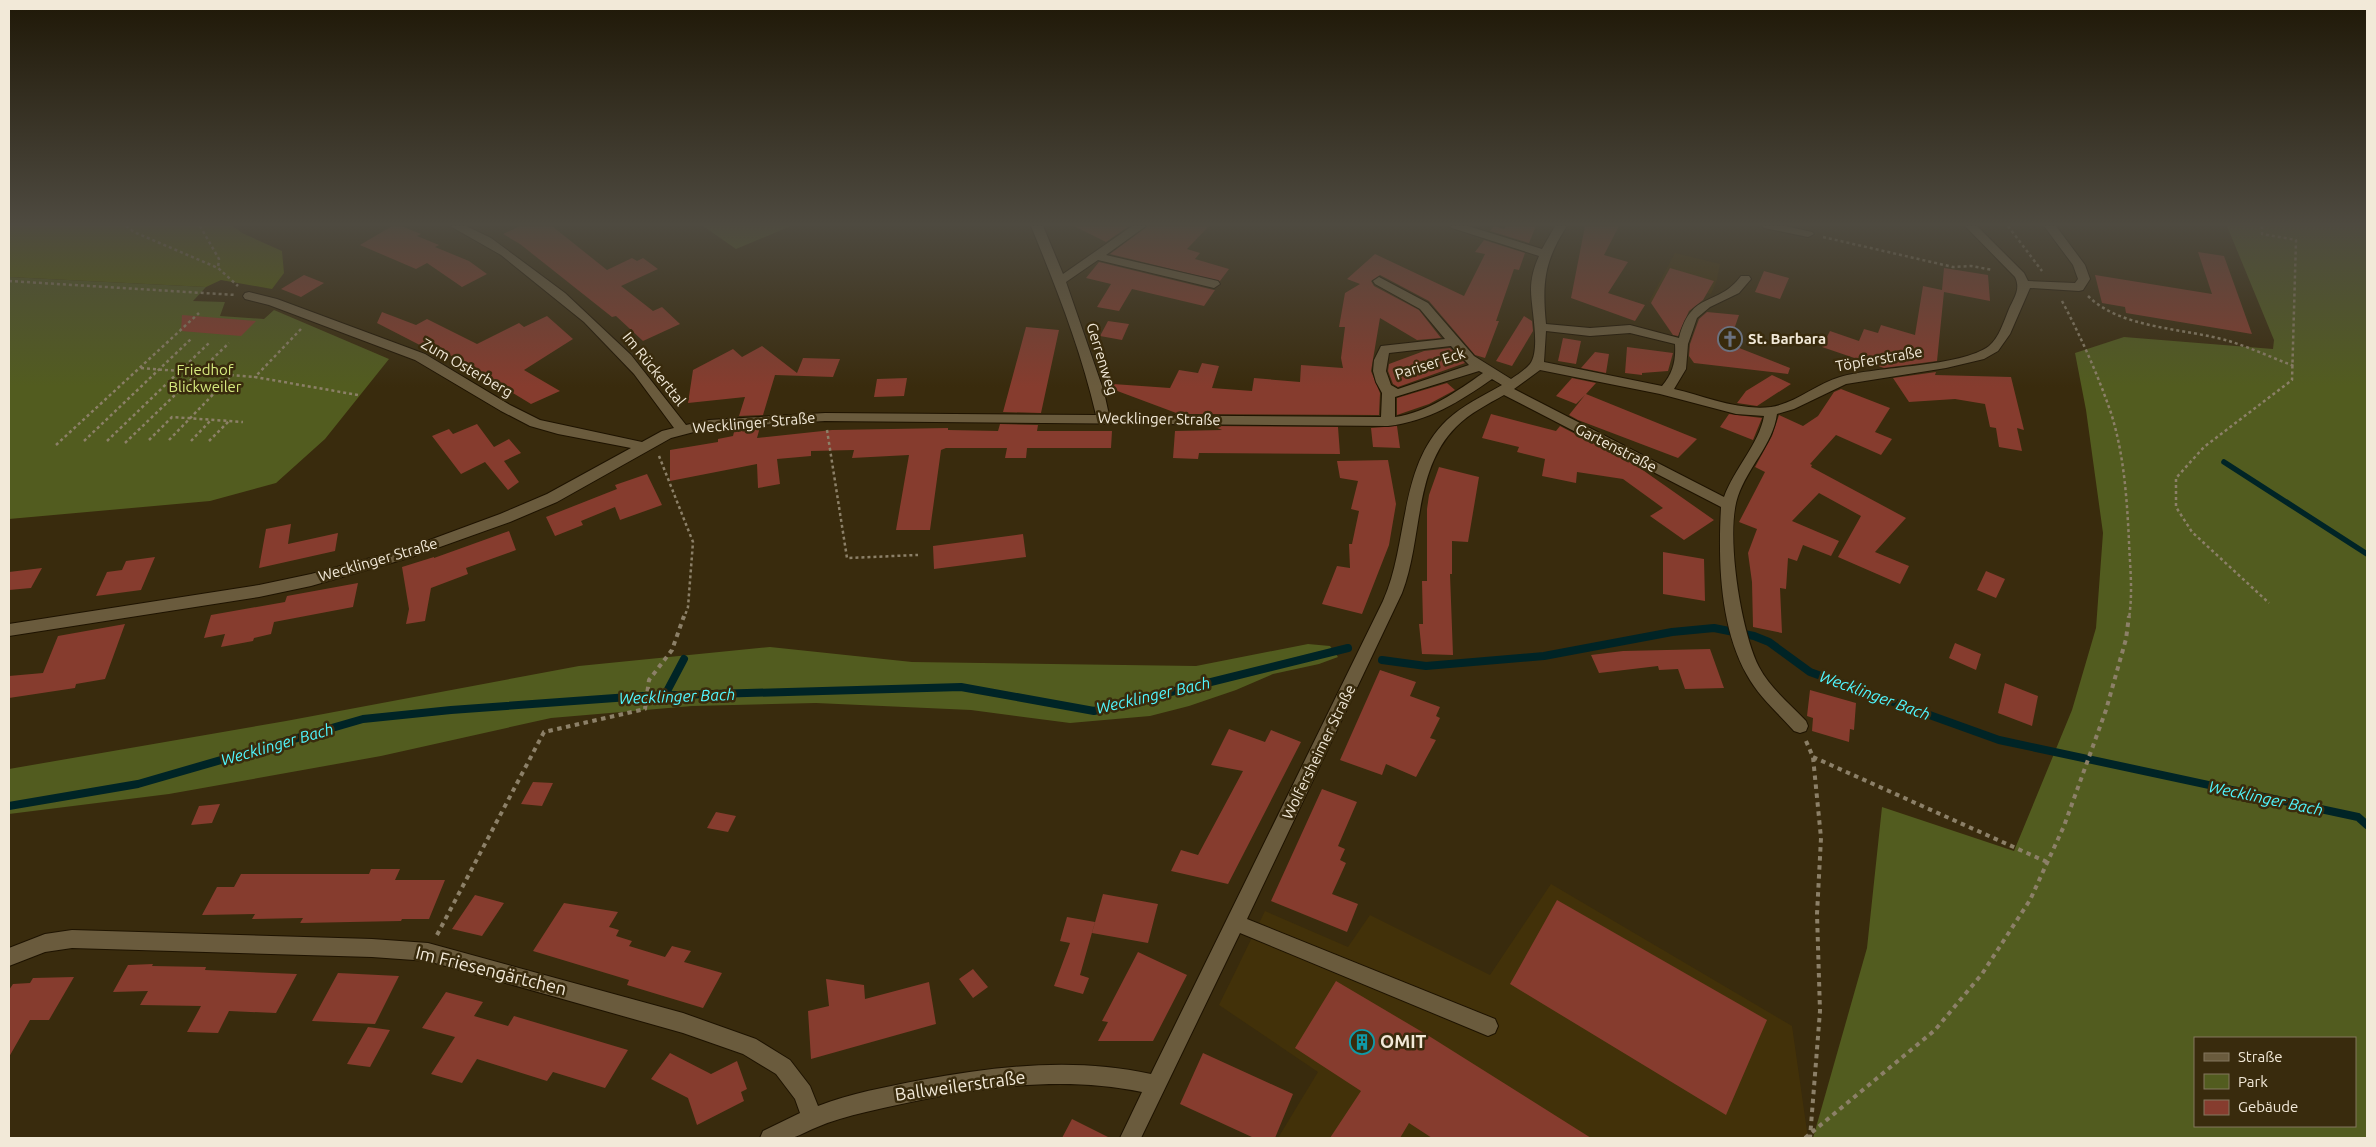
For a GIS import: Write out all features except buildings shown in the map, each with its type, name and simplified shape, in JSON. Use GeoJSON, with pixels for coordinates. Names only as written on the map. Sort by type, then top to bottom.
{"type":"FeatureCollection","features":[{"type":"Feature","properties":{"kind":"street","name":"Im Rückerttal"},"geometry":{"type":"LineString","coordinates":[[540,280],[563,297],[615,344],[640,372],[682,429]]}},
{"type":"Feature","properties":{"kind":"street"},"geometry":{"type":"LineString","coordinates":[[1195,280],[1214,284]]}},
{"type":"Feature","properties":{"kind":"street"},"geometry":{"type":"LineString","coordinates":[[1537,365],[1540,355],[1538,280]]}},
{"type":"Feature","properties":{"kind":"street"},"geometry":{"type":"LineString","coordinates":[[1681,342],[1684,341],[1692,316],[1704,306],[1735,291],[1745,280]]}},
{"type":"Feature","properties":{"kind":"street"},"geometry":{"type":"LineString","coordinates":[[2022,280],[2054,286],[2079,287],[2084,280]]}},
{"type":"Feature","properties":{"kind":"street","name":"Töpferstraße"},"geometry":{"type":"LineString","coordinates":[[1537,365],[1665,391],[1741,409],[1771,411],[1790,405],[1828,385],[1844,380],[1946,364],[1979,356],[1994,348],[2004,334],[2023,292],[2022,280]]}},
{"type":"Feature","properties":{"kind":"street","name":"Gerrenweg"},"geometry":{"type":"LineString","coordinates":[[1060,281],[1097,392],[1103,418]]}},
{"type":"Feature","properties":{"kind":"street","name":"Pariser Eck"},"geometry":{"type":"LineString","coordinates":[[1379,281],[1424,306],[1463,352],[1508,387]]}},
{"type":"Feature","properties":{"kind":"street","name":"Zum Osterberg"},"geometry":{"type":"LineString","coordinates":[[250,296],[274,302],[420,357],[439,366],[513,413],[538,424],[647,445]]}},
{"type":"Feature","properties":{"kind":"street"},"geometry":{"type":"LineString","coordinates":[[1540,327],[1590,332],[1630,329],[1681,342]]}},
{"type":"Feature","properties":{"kind":"street","name":"Pariser Eck"},"geometry":{"type":"LineString","coordinates":[[1455,342],[1385,349],[1379,358],[1381,377],[1389,392],[1406,391],[1479,366]]}},
{"type":"Feature","properties":{"kind":"street"},"geometry":{"type":"LineString","coordinates":[[1665,391],[1678,375],[1683,359],[1681,342]]}},
{"type":"Feature","properties":{"kind":"street","name":"Wolfersheimer Straße"},"geometry":{"type":"LineString","coordinates":[[1130,1138],[1376,635],[1403,570],[1415,491],[1420,471],[1431,448],[1458,417],[1478,403],[1508,387],[1537,365]]}},
{"type":"Feature","properties":{"kind":"street","name":"Wecklinger Straße"},"geometry":{"type":"LineString","coordinates":[[9,630],[259,591],[311,580],[404,554],[496,522],[552,498],[593,477],[647,445],[682,429],[709,424],[825,417],[1388,422],[1415,418],[1432,412],[1453,401],[1492,373]]}},
{"type":"Feature","properties":{"kind":"street","name":"Gartenstraße"},"geometry":{"type":"LineString","coordinates":[[1508,387],[1728,505]]}},
{"type":"Feature","properties":{"kind":"street"},"geometry":{"type":"LineString","coordinates":[[1388,422],[1389,392]]}},
{"type":"Feature","properties":{"kind":"street"},"geometry":{"type":"LineString","coordinates":[[1771,411],[1768,428],[1736,483],[1728,505],[1727,530],[1734,615],[1740,640],[1753,672],[1800,726]]}},
{"type":"Feature","properties":{"kind":"street"},"geometry":{"type":"LineString","coordinates":[[1236,923],[1488,1026]]}},
{"type":"Feature","properties":{"kind":"street","name":"Im Friesengärtchen"},"geometry":{"type":"LineString","coordinates":[[9,957],[45,943],[72,939],[363,947],[428,952],[484,966],[683,1024],[749,1046],[783,1067],[803,1093],[812,1118]]}},
{"type":"Feature","properties":{"kind":"street","name":"Ballweilerstraße"},"geometry":{"type":"LineString","coordinates":[[770,1138],[812,1118],[884,1097],[974,1081],[1038,1075],[1100,1075],[1157,1085]]}},
{"type":"Feature","properties":{"kind":"path"},"geometry":{"type":"LineString","coordinates":[[231,280],[250,296]]}},
{"type":"Feature","properties":{"kind":"path"},"geometry":{"type":"LineString","coordinates":[[1804,1138],[1810,1136],[1935,1030],[1982,974],[2030,900],[2081,782],[2094,746],[2126,640],[2132,596],[2127,506],[2122,464],[2111,414],[2074,324],[2049,280]]}},
{"type":"Feature","properties":{"kind":"path"},"geometry":{"type":"LineString","coordinates":[[2269,603],[2192,532],[2176,507],[2176,478],[2204,447],[2292,380],[2294,366],[2295,280]]}},
{"type":"Feature","properties":{"kind":"path"},"geometry":{"type":"LineString","coordinates":[[9,281],[250,296]]}},
{"type":"Feature","properties":{"kind":"path"},"geometry":{"type":"LineString","coordinates":[[2079,287],[2098,306],[2117,316],[2229,341],[2294,366]]}},
{"type":"Feature","properties":{"kind":"path"},"geometry":{"type":"LineString","coordinates":[[56,445],[199,313]]}},
{"type":"Feature","properties":{"kind":"path"},"geometry":{"type":"LineString","coordinates":[[255,377],[305,324]]}},
{"type":"Feature","properties":{"kind":"path"},"geometry":{"type":"LineString","coordinates":[[84,441],[192,338]]}},
{"type":"Feature","properties":{"kind":"path"},"geometry":{"type":"LineString","coordinates":[[107,441],[210,342]]}},
{"type":"Feature","properties":{"kind":"path"},"geometry":{"type":"LineString","coordinates":[[125,443],[229,343]]}},
{"type":"Feature","properties":{"kind":"path"},"geometry":{"type":"LineString","coordinates":[[140,368],[230,377],[255,377],[358,395]]}},
{"type":"Feature","properties":{"kind":"path"},"geometry":{"type":"LineString","coordinates":[[169,440],[230,377]]}},
{"type":"Feature","properties":{"kind":"path"},"geometry":{"type":"LineString","coordinates":[[149,440],[172,417],[243,422]]}},
{"type":"Feature","properties":{"kind":"path"},"geometry":{"type":"LineString","coordinates":[[825,417],[847,558],[918,555]]}},
{"type":"Feature","properties":{"kind":"path"},"geometry":{"type":"LineString","coordinates":[[191,441],[211,420]]}},
{"type":"Feature","properties":{"kind":"path"},"geometry":{"type":"LineString","coordinates":[[209,441],[229,421]]}},
{"type":"Feature","properties":{"kind":"path"},"geometry":{"type":"LineString","coordinates":[[428,952],[544,732],[645,709],[649,680],[672,650],[688,608],[693,542],[660,458],[647,445]]}},
{"type":"Feature","properties":{"kind":"path"},"geometry":{"type":"LineString","coordinates":[[1800,726],[1813,757],[1821,838],[1817,914],[1820,1011],[1810,1136]]}},
{"type":"Feature","properties":{"kind":"path"},"geometry":{"type":"LineString","coordinates":[[1813,757],[2047,862]]}},
{"type":"Feature","properties":{"kind":"shaded area"},"geometry":{"type":"Polygon","coordinates":[[[1661,280],[1717,280],[1711,294],[1691,289],[1678,310],[1649,302],[1661,280]]]}},
{"type":"Feature","properties":{"kind":"shaded area"},"geometry":{"type":"Polygon","coordinates":[[[1551,884],[1792,1026],[1808,1138],[1278,1138],[1318,1072],[1219,1005],[1265,911],[1348,947],[1370,915],[1490,975],[1551,884]]]}},
{"type":"Feature","properties":{"kind":"green space","name":"Friedhof Blickweiler"},"geometry":{"type":"Polygon","coordinates":[[[9,280],[59,280],[206,287],[193,301],[225,302],[220,316],[264,319],[274,310],[389,359],[325,439],[276,483],[210,501],[9,519],[9,280]]]}},
{"type":"Feature","properties":{"kind":"green space"},"geometry":{"type":"Polygon","coordinates":[[[59,280],[279,280],[272,289],[221,280],[206,287],[59,280]]]}},
{"type":"Feature","properties":{"kind":"green space"},"geometry":{"type":"Polygon","coordinates":[[[2249,280],[2367,280],[2367,1138],[1813,1138],[1867,948],[1882,807],[2014,851],[2072,710],[2096,628],[2103,533],[2086,410],[2075,353],[2124,337],[2273,349],[2274,340],[2249,280]]]}},
{"type":"Feature","properties":{"kind":"green space"},"geometry":{"type":"Polygon","coordinates":[[[1308,644],[1330,646],[1338,657],[1319,664],[1273,674],[1236,690],[1189,706],[1150,716],[1070,723],[971,710],[816,703],[692,706],[551,718],[381,756],[169,794],[9,814],[9,769],[286,721],[579,666],[770,647],[912,662],[1196,666],[1308,644]]]}},
{"type":"Feature","properties":{"kind":"waterway"},"geometry":{"type":"LineString","coordinates":[[2224,462],[2367,554]]}},
{"type":"Feature","properties":{"kind":"waterway","name":"Wecklinger Bach"},"geometry":{"type":"LineString","coordinates":[[1382,660],[1426,666],[1544,656],[1672,632],[1714,628],[1754,636],[1769,642],[1810,672],[1999,740],[2358,817],[2367,825]]}},
{"type":"Feature","properties":{"kind":"waterway","name":"Wecklinger Bach"},"geometry":{"type":"LineString","coordinates":[[9,806],[138,784],[363,719],[451,710],[643,696],[961,687],[1094,711],[1348,648]]}},
{"type":"Feature","properties":{"kind":"waterway"},"geometry":{"type":"LineString","coordinates":[[665,695],[684,659]]}},
{"type":"Feature","properties":{"kind":"place","name":"St. Barbara"},"geometry":{"type":"Point","coordinates":[1730,339]}},
{"type":"Feature","properties":{"kind":"place","name":"OMIT"},"geometry":{"type":"Point","coordinates":[1362,1042]}}]}
